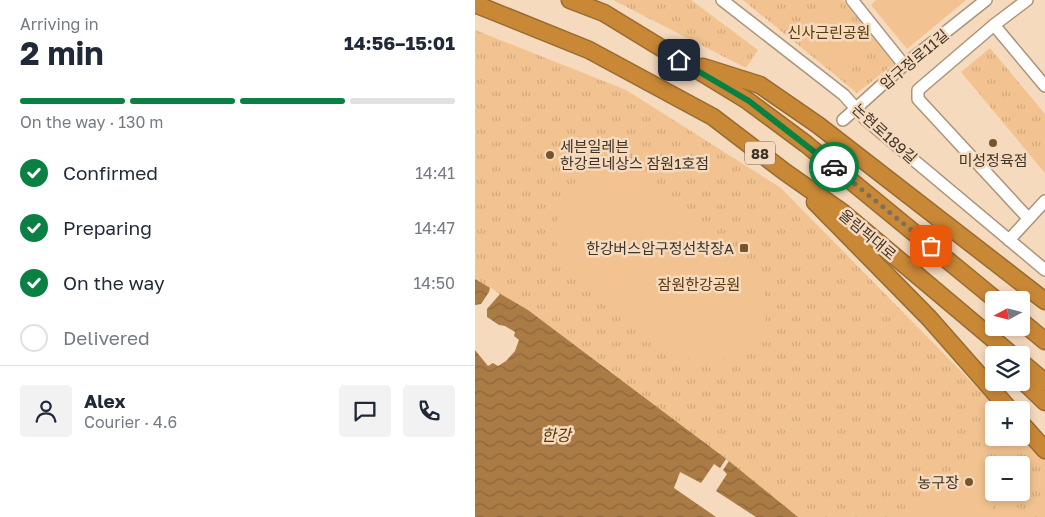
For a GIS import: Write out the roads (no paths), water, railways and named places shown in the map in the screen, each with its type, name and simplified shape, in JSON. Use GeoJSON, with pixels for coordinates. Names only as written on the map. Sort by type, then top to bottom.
{"type":"FeatureCollection","features":[{"type":"Feature","properties":{"kind":"highway","name":"올림픽대로"},"geometry":{"type":"LineString","coordinates":[[570,0],[604,13],[749,101],[806,144],[985,291]]}},
{"type":"Feature","properties":{"kind":"highway","name":"올림픽대로"},"geometry":{"type":"LineString","coordinates":[[475,4],[598,55],[713,117],[785,172],[842,212],[1001,346]]}},
{"type":"Feature","properties":{"kind":"highway"},"geometry":{"type":"LineString","coordinates":[[679,60],[760,85],[818,125],[1045,301]]}},
{"type":"Feature","properties":{"kind":"highway"},"geometry":{"type":"LineString","coordinates":[[785,172],[929,318],[1002,401]]}},
{"type":"Feature","properties":{"kind":"highway"},"geometry":{"type":"LineString","coordinates":[[979,328],[990,346]]}},
{"type":"Feature","properties":{"kind":"highway"},"geometry":{"type":"LineString","coordinates":[[1030,328],[1045,341]]}},
{"type":"Feature","properties":{"kind":"highway"},"geometry":{"type":"LineString","coordinates":[[1030,370],[1045,382]]}},
{"type":"Feature","properties":{"kind":"highway"},"geometry":{"type":"LineString","coordinates":[[1030,388],[1045,402]]}},
{"type":"Feature","properties":{"kind":"highway"},"geometry":{"type":"LineString","coordinates":[[1030,433],[1043,448]]}},
{"type":"Feature","properties":{"kind":"street","name":"논현로189길"},"geometry":{"type":"LineString","coordinates":[[722,0],[844,95],[857,107],[866,120],[1045,270]]}},
{"type":"Feature","properties":{"kind":"street"},"geometry":{"type":"LineString","coordinates":[[852,0],[904,65]]}},
{"type":"Feature","properties":{"kind":"street","name":"압구정로11길"},"geometry":{"type":"LineString","coordinates":[[843,120],[904,65],[986,0]]}},
{"type":"Feature","properties":{"kind":"street"},"geometry":{"type":"LineString","coordinates":[[1027,0],[994,25],[918,90],[918,99],[1028,218]]}},
{"type":"Feature","properties":{"kind":"street"},"geometry":{"type":"LineString","coordinates":[[994,25],[1045,86]]}},
{"type":"Feature","properties":{"kind":"street"},"geometry":{"type":"LineString","coordinates":[[1009,240],[1045,201]]}},
{"type":"Feature","properties":{"kind":"water","name":"한강"},"geometry":{"type":"Polygon","coordinates":[[[475,279],[528,310],[729,461],[798,517],[475,517],[475,279]]]}},
{"type":"Feature","properties":{"kind":"place","name":"미성정육점"},"geometry":{"type":"Point","coordinates":[993,143]}},
{"type":"Feature","properties":{"kind":"place","name":"세븐일레븐 한강르네상스 잠원1호점"},"geometry":{"type":"Point","coordinates":[550,155]}},
{"type":"Feature","properties":{"kind":"place","name":"한강버스압구정선착장A"},"geometry":{"type":"Point","coordinates":[744,248]}},
{"type":"Feature","properties":{"kind":"place","name":"농구장"},"geometry":{"type":"Point","coordinates":[969,482]}},
{"type":"Feature","properties":{"kind":"park label","name":"신사근린공원"},"geometry":{"type":"Point","coordinates":[829,32]}},
{"type":"Feature","properties":{"kind":"park label","name":"잠원한강공원"},"geometry":{"type":"Point","coordinates":[699,284]}}]}
